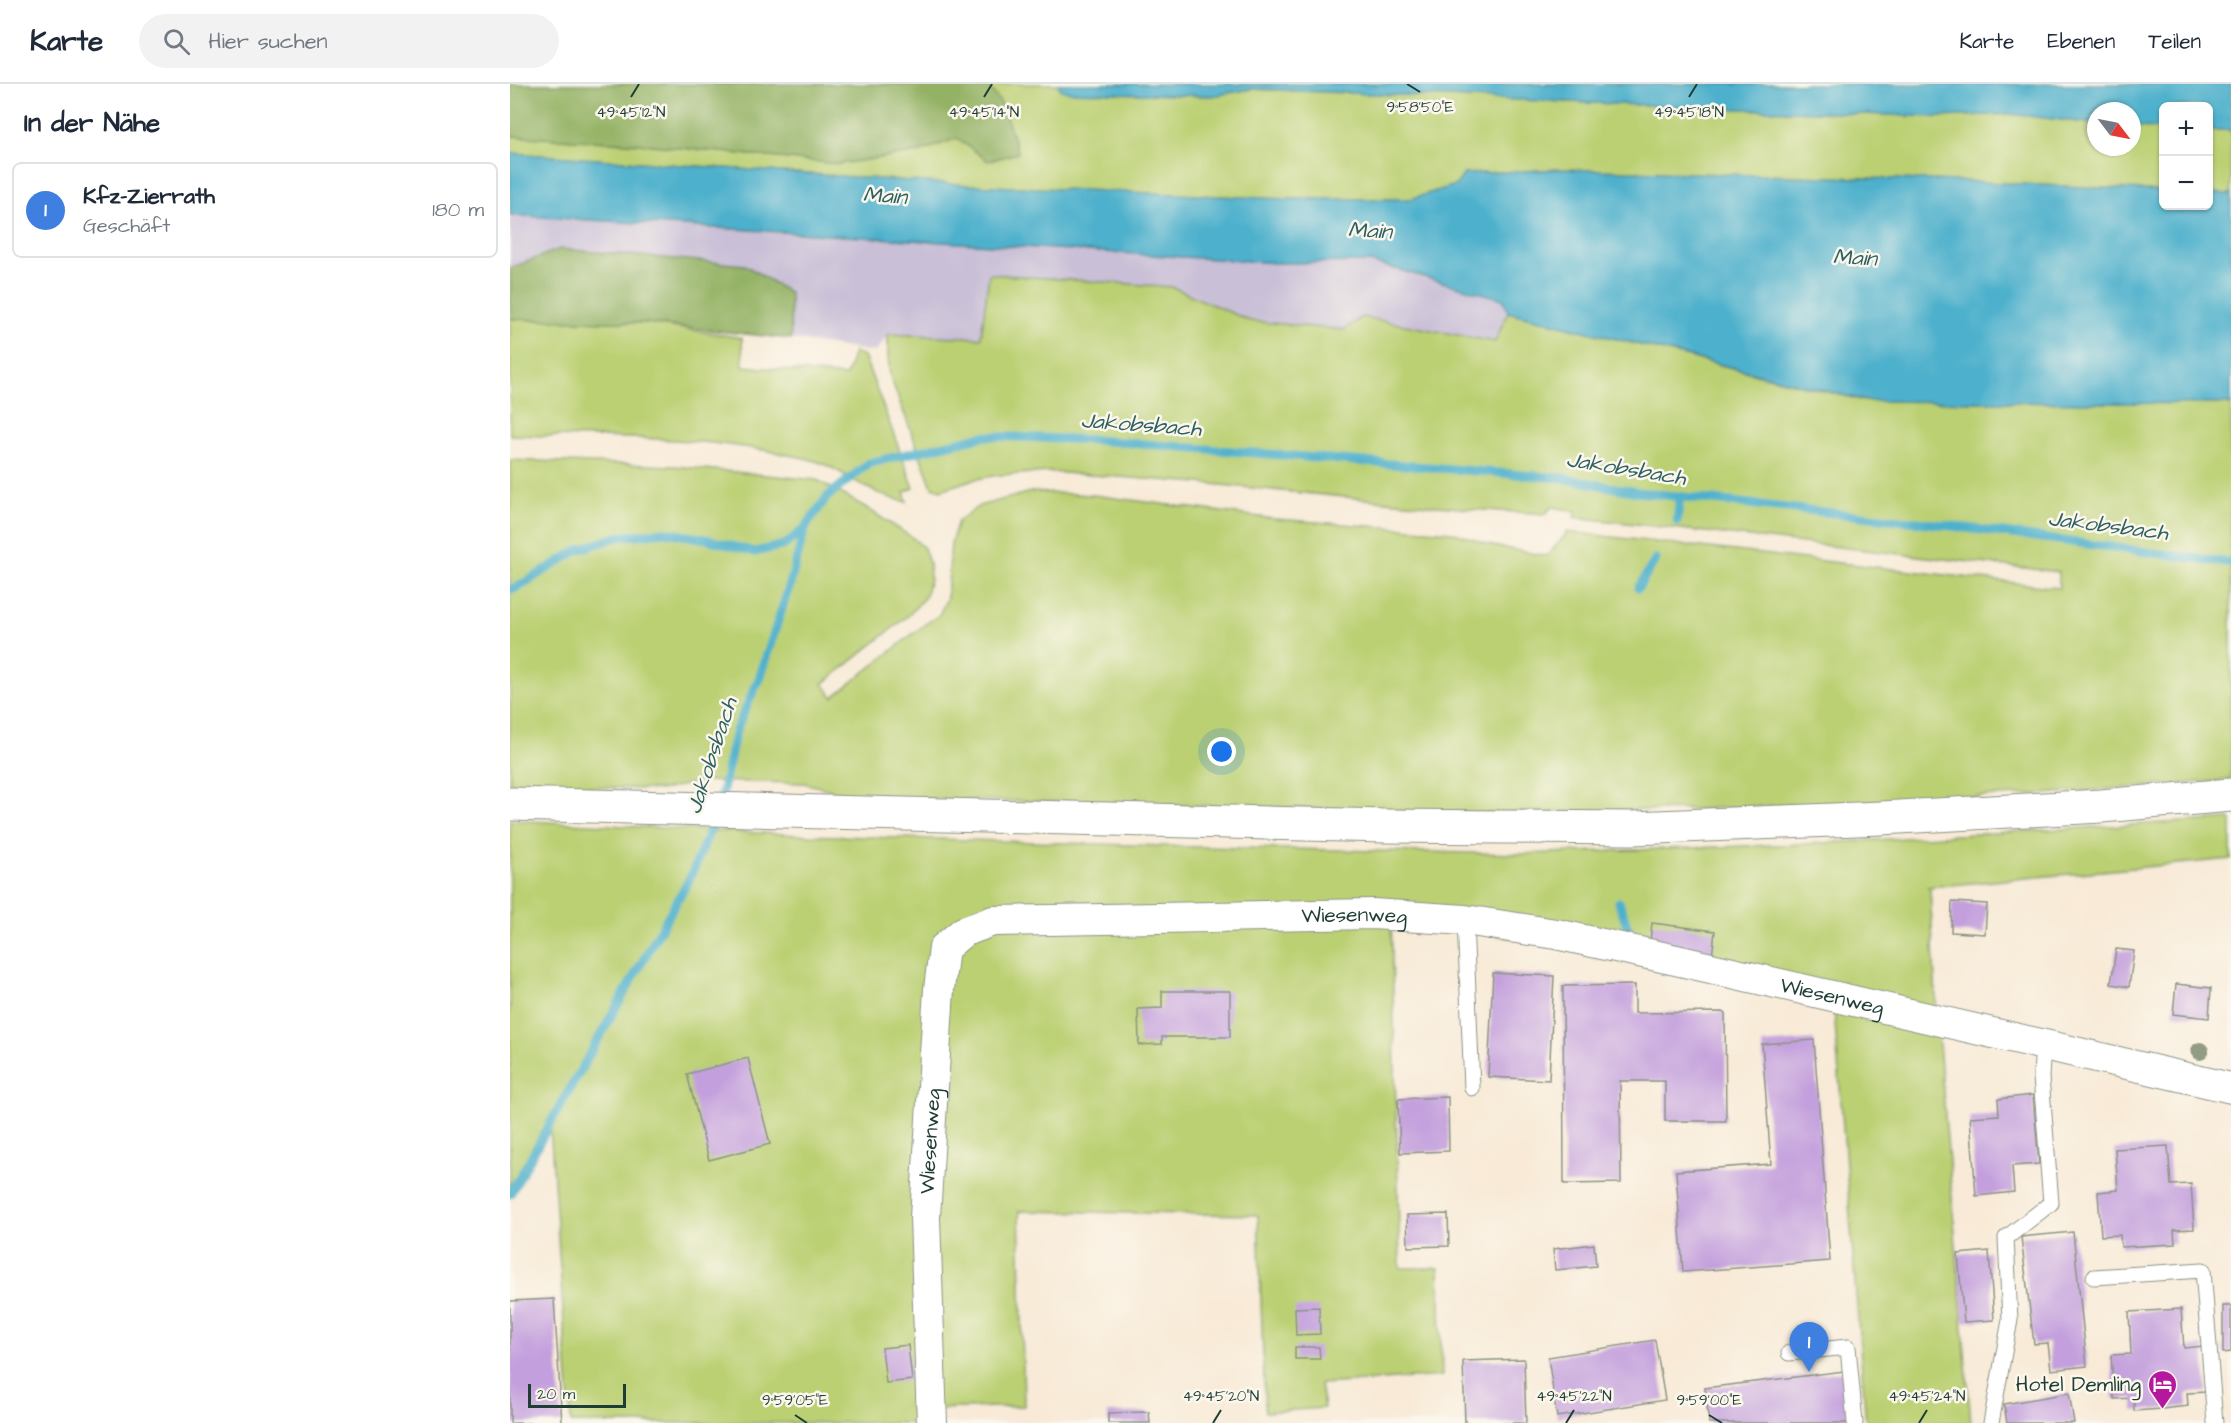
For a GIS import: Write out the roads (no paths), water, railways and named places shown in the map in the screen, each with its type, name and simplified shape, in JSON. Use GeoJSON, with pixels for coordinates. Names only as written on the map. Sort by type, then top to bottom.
{"type":"FeatureCollection","features":[{"type":"Feature","properties":{"kind":"main road"},"geometry":{"type":"LineString","coordinates":[[510,804],[1386,826],[1633,828],[2101,806],[2231,795]]}},
{"type":"Feature","properties":{"kind":"street","name":"Wiesenweg"},"geometry":{"type":"LineString","coordinates":[[932,1423],[925,1229],[939,989],[944,948],[963,932],[993,921],[1373,915],[1465,920],[1556,934],[2043,1043],[2231,1088]]}},
{"type":"Feature","properties":{"kind":"lane"},"geometry":{"type":"LineString","coordinates":[[1465,920],[1472,1088]]}},
{"type":"Feature","properties":{"kind":"lane"},"geometry":{"type":"LineString","coordinates":[[1991,1423],[2010,1320],[2006,1238],[2050,1203],[2041,1077],[2043,1043]]}},
{"type":"Feature","properties":{"kind":"lane"},"geometry":{"type":"LineString","coordinates":[[2094,1277],[2203,1270],[2214,1423]]}},
{"type":"Feature","properties":{"kind":"lane"},"geometry":{"type":"LineString","coordinates":[[1790,1353],[1848,1347],[1855,1423]]}},
{"type":"Feature","properties":{"kind":"water"},"geometry":{"type":"Polygon","coordinates":[[[1058,84],[2231,84],[2231,130],[2213,130],[2213,102],[2159,102],[2159,128],[2141,127],[2141,102],[2087,102],[2087,123],[2010,114],[1937,117],[1251,89],[1212,96],[1061,90],[1058,84]]]}},
{"type":"Feature","properties":{"kind":"water","name":"Main"},"geometry":{"type":"Polygon","coordinates":[[[510,153],[968,185],[1286,199],[1410,199],[1456,185],[1464,174],[1560,169],[1959,181],[2159,191],[2159,210],[2213,210],[2213,193],[2231,194],[2231,404],[1867,401],[1508,312],[1503,299],[1370,262],[1278,263],[510,215],[510,153]]]}},
{"type":"Feature","properties":{"kind":"waterway","name":"Jakobsbach"},"geometry":{"type":"LineString","coordinates":[[720,803],[736,730],[759,679],[790,584],[805,528],[827,497],[869,463],[984,436],[1096,440],[1562,478],[1637,492],[1936,524],[2231,562]]}},
{"type":"Feature","properties":{"kind":"waterway"},"geometry":{"type":"LineString","coordinates":[[1677,521],[1680,496]]}},
{"type":"Feature","properties":{"kind":"waterway"},"geometry":{"type":"LineString","coordinates":[[510,589],[516,588],[578,550],[617,537],[665,532],[706,539],[755,552],[785,545],[805,528]]}},
{"type":"Feature","properties":{"kind":"waterway"},"geometry":{"type":"LineString","coordinates":[[1638,588],[1656,559]]}},
{"type":"Feature","properties":{"kind":"waterway","name":"Jakobsbach"},"geometry":{"type":"LineString","coordinates":[[510,1194],[690,878],[716,816]]}},
{"type":"Feature","properties":{"kind":"waterway"},"geometry":{"type":"LineString","coordinates":[[1619,902],[1634,946]]}},
{"type":"Feature","properties":{"kind":"place","name":"Kfz-Zierrath"},"geometry":{"type":"Point","coordinates":[1809,1372]}},
{"type":"Feature","properties":{"kind":"place","name":"Hotel Demling"},"geometry":{"type":"Point","coordinates":[2162,1410]}}]}
